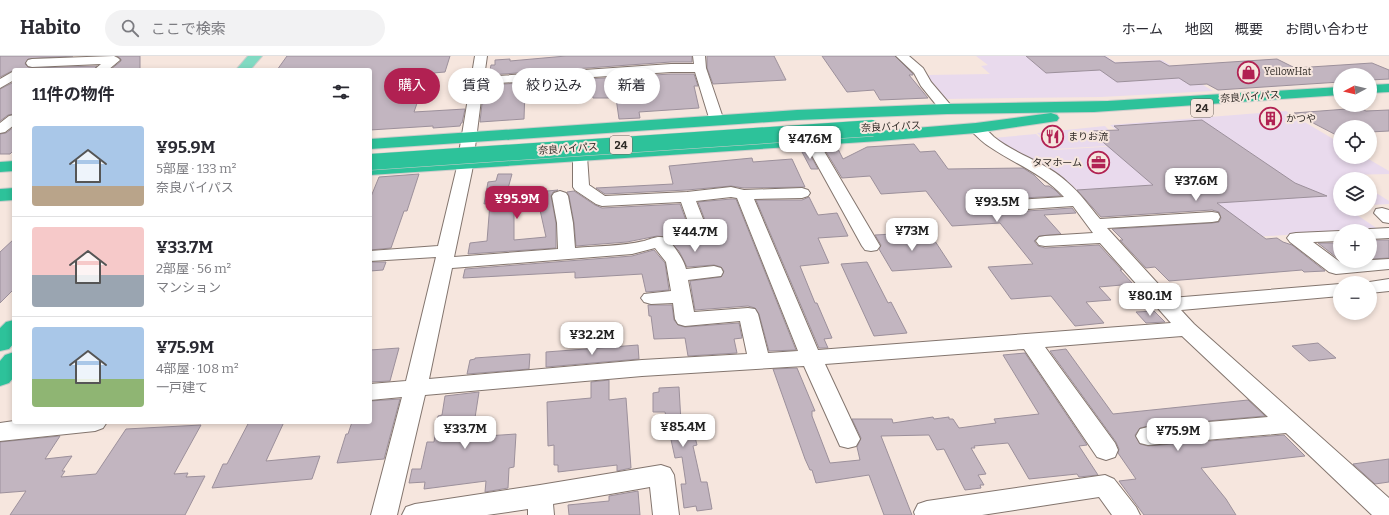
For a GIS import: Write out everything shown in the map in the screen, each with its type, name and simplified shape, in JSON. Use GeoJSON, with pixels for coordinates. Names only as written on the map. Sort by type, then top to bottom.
{"type":"FeatureCollection","features":[{"type":"Feature","properties":{"kind":"highway"},"geometry":{"type":"LineString","coordinates":[[1377,89],[1389,88]]}},
{"type":"Feature","properties":{"kind":"highway","name":"奈良バイパス"},"geometry":{"type":"LineString","coordinates":[[372,162],[1108,106],[1333,91]]}},
{"type":"Feature","properties":{"kind":"highway"},"geometry":{"type":"LineString","coordinates":[[1377,97],[1389,96]]}},
{"type":"Feature","properties":{"kind":"highway","name":"奈良バイパス"},"geometry":{"type":"LineString","coordinates":[[372,152],[1064,116],[1333,99]]}},
{"type":"Feature","properties":{"kind":"highway"},"geometry":{"type":"LineString","coordinates":[[372,144],[797,115],[947,109],[1108,106]]}},
{"type":"Feature","properties":{"kind":"highway"},"geometry":{"type":"LineString","coordinates":[[372,170],[811,141],[976,128],[1064,116]]}},
{"type":"Feature","properties":{"kind":"highway"},"geometry":{"type":"LineString","coordinates":[[0,167],[12,166]]}},
{"type":"Feature","properties":{"kind":"highway"},"geometry":{"type":"LineString","coordinates":[[0,176],[12,176]]}},
{"type":"Feature","properties":{"kind":"highway"},"geometry":{"type":"LineString","coordinates":[[0,187],[12,186]]}},
{"type":"Feature","properties":{"kind":"highway"},"geometry":{"type":"LineString","coordinates":[[0,195],[12,194]]}},
{"type":"Feature","properties":{"kind":"highway"},"geometry":{"type":"LineString","coordinates":[[0,343],[12,330]]}},
{"type":"Feature","properties":{"kind":"highway"},"geometry":{"type":"LineString","coordinates":[[0,378],[12,363]]}},
{"type":"Feature","properties":{"kind":"main road"},"geometry":{"type":"LineString","coordinates":[[248,68],[261,62]]}},
{"type":"Feature","properties":{"kind":"street"},"geometry":{"type":"LineString","coordinates":[[479,68],[481,56]]}},
{"type":"Feature","properties":{"kind":"street"},"geometry":{"type":"LineString","coordinates":[[902,56],[919,70],[925,83],[947,109]]}},
{"type":"Feature","properties":{"kind":"street"},"geometry":{"type":"LineString","coordinates":[[636,59],[659,58]]}},
{"type":"Feature","properties":{"kind":"street"},"geometry":{"type":"LineString","coordinates":[[24,68],[35,60],[114,60],[103,68]]}},
{"type":"Feature","properties":{"kind":"street"},"geometry":{"type":"LineString","coordinates":[[596,73],[671,68],[700,62],[717,121]]}},
{"type":"Feature","properties":{"kind":"street"},"geometry":{"type":"LineString","coordinates":[[558,63],[558,68]]}},
{"type":"Feature","properties":{"kind":"street"},"geometry":{"type":"LineString","coordinates":[[0,84],[12,76]]}},
{"type":"Feature","properties":{"kind":"street"},"geometry":{"type":"LineString","coordinates":[[0,87],[12,86]]}},
{"type":"Feature","properties":{"kind":"street"},"geometry":{"type":"LineString","coordinates":[[384,515],[416,387],[466,163],[474,104]]}},
{"type":"Feature","properties":{"kind":"street"},"geometry":{"type":"LineString","coordinates":[[0,114],[12,114]]}},
{"type":"Feature","properties":{"kind":"street"},"geometry":{"type":"LineString","coordinates":[[0,129],[12,120]]}},
{"type":"Feature","properties":{"kind":"street"},"geometry":{"type":"LineString","coordinates":[[976,128],[994,144],[1039,169],[1061,184],[1187,329],[1389,514]]}},
{"type":"Feature","properties":{"kind":"street"},"geometry":{"type":"LineString","coordinates":[[811,141],[871,246]]}},
{"type":"Feature","properties":{"kind":"street"},"geometry":{"type":"LineString","coordinates":[[580,156],[581,187],[602,201],[731,192],[744,195],[802,193]]}},
{"type":"Feature","properties":{"kind":"street"},"geometry":{"type":"LineString","coordinates":[[744,195],[811,358],[848,439]]}},
{"type":"Feature","properties":{"kind":"street"},"geometry":{"type":"LineString","coordinates":[[560,196],[568,254]]}},
{"type":"Feature","properties":{"kind":"street"},"geometry":{"type":"LineString","coordinates":[[687,196],[698,229]]}},
{"type":"Feature","properties":{"kind":"street"},"geometry":{"type":"LineString","coordinates":[[982,207],[1077,201]]}},
{"type":"Feature","properties":{"kind":"street"},"geometry":{"type":"LineString","coordinates":[[1045,240],[1101,230],[1212,217]]}},
{"type":"Feature","properties":{"kind":"street"},"geometry":{"type":"LineString","coordinates":[[1377,234],[1389,233]]}},
{"type":"Feature","properties":{"kind":"street"},"geometry":{"type":"LineString","coordinates":[[1333,236],[1296,238],[1333,266]]}},
{"type":"Feature","properties":{"kind":"street"},"geometry":{"type":"LineString","coordinates":[[372,256],[445,257],[568,254],[632,249],[659,242],[675,261],[685,319],[748,314],[759,361]]}},
{"type":"Feature","properties":{"kind":"street"},"geometry":{"type":"LineString","coordinates":[[1377,265],[1389,264]]}},
{"type":"Feature","properties":{"kind":"street"},"geometry":{"type":"LineString","coordinates":[[678,275],[714,272]]}},
{"type":"Feature","properties":{"kind":"street"},"geometry":{"type":"LineString","coordinates":[[1377,287],[1389,286]]}},
{"type":"Feature","properties":{"kind":"street"},"geometry":{"type":"LineString","coordinates":[[1166,305],[1333,291]]}},
{"type":"Feature","properties":{"kind":"street"},"geometry":{"type":"LineString","coordinates":[[650,298],[681,297]]}},
{"type":"Feature","properties":{"kind":"street"},"geometry":{"type":"LineString","coordinates":[[372,392],[642,368],[811,358],[1187,329]]}},
{"type":"Feature","properties":{"kind":"street"},"geometry":{"type":"LineString","coordinates":[[1030,341],[1106,450]]}},
{"type":"Feature","properties":{"kind":"street"},"geometry":{"type":"LineString","coordinates":[[0,432],[76,424]]}},
{"type":"Feature","properties":{"kind":"street"},"geometry":{"type":"LineString","coordinates":[[1148,436],[1291,424]]}},
{"type":"Feature","properties":{"kind":"street"},"geometry":{"type":"LineString","coordinates":[[415,515],[541,506],[660,475],[666,515]]}},
{"type":"Feature","properties":{"kind":"street"},"geometry":{"type":"LineString","coordinates":[[928,515],[927,512],[1105,486],[1127,515]]}},
{"type":"Feature","properties":{"kind":"shaded area"},"geometry":{"type":"Polygon","coordinates":[[[976,56],[1106,56],[1115,62],[1162,60],[1213,91],[1101,97],[944,99],[931,83],[928,75],[990,74],[981,66],[988,65],[976,56]]]}},
{"type":"Feature","properties":{"kind":"shaded area"},"geometry":{"type":"Polygon","coordinates":[[[1286,111],[1333,139],[1333,164],[1377,164],[1389,171],[1389,174],[1377,174],[1377,172],[1333,172],[1333,216],[1358,216],[1370,224],[1333,224],[1333,232],[1254,237],[1110,125],[1286,111]]]}},
{"type":"Feature","properties":{"kind":"shaded area"},"geometry":{"type":"Polygon","coordinates":[[[1105,126],[1123,145],[1054,149],[1037,133],[1105,126]]]}},
{"type":"Feature","properties":{"kind":"shaded area","name":"タマホーム"},"geometry":{"type":"Polygon","coordinates":[[[1036,134],[1054,150],[1134,145],[1198,195],[1091,202],[1058,174],[1019,152],[1003,146],[993,138],[1036,134]]]}},
{"type":"Feature","properties":{"kind":"shaded area"},"geometry":{"type":"Polygon","coordinates":[[[1377,193],[1389,201],[1389,204],[1377,205],[1377,193]]]}},
{"type":"Feature","properties":{"kind":"building"},"geometry":{"type":"Polygon","coordinates":[[[0,56],[73,56],[28,59],[25,64],[32,68],[12,68],[12,71],[0,77],[0,56]]]}},
{"type":"Feature","properties":{"kind":"building"},"geometry":{"type":"Polygon","coordinates":[[[117,56],[140,56],[140,68],[112,68],[121,61],[121,59],[117,56]]]}},
{"type":"Feature","properties":{"kind":"building"},"geometry":{"type":"Polygon","coordinates":[[[287,56],[450,56],[445,72],[440,72],[440,68],[384,68],[384,104],[417,104],[414,112],[465,109],[462,123],[460,126],[372,130],[372,68],[278,68],[287,56]]]}},
{"type":"Feature","properties":{"kind":"building"},"geometry":{"type":"Polygon","coordinates":[[[566,56],[692,56],[692,62],[587,68],[512,68],[512,73],[504,74],[504,68],[490,68],[491,65],[495,65],[495,60],[510,59],[510,61],[566,56]]]}},
{"type":"Feature","properties":{"kind":"building"},"geometry":{"type":"Polygon","coordinates":[[[707,56],[774,56],[786,80],[713,84],[707,68],[707,56]]]}},
{"type":"Feature","properties":{"kind":"building"},"geometry":{"type":"Polygon","coordinates":[[[822,56],[895,56],[913,74],[909,75],[928,98],[880,100],[874,90],[847,92],[822,56]]]}},
{"type":"Feature","properties":{"kind":"building"},"geometry":{"type":"Polygon","coordinates":[[[1026,56],[1104,56],[1115,63],[1160,61],[1169,66],[1277,59],[1295,68],[1372,63],[1389,70],[1389,79],[1377,80],[1377,68],[1333,68],[1333,82],[1218,90],[1207,84],[1190,85],[1179,78],[1117,82],[1100,70],[1046,73],[1026,56]]]}},
{"type":"Feature","properties":{"kind":"building"},"geometry":{"type":"Polygon","coordinates":[[[97,66],[95,68],[32,68],[97,66]]]}},
{"type":"Feature","properties":{"kind":"building"},"geometry":{"type":"Polygon","coordinates":[[[694,74],[698,86],[694,86],[699,108],[639,112],[640,118],[619,119],[617,104],[660,104],[660,75],[694,74]]]}},
{"type":"Feature","properties":{"kind":"building"},"geometry":{"type":"Polygon","coordinates":[[[604,78],[604,98],[596,98],[596,79],[604,78]]]}},
{"type":"Feature","properties":{"kind":"building"},"geometry":{"type":"Polygon","coordinates":[[[12,83],[12,114],[8,115],[0,121],[0,89],[12,83]]]}},
{"type":"Feature","properties":{"kind":"building"},"geometry":{"type":"Polygon","coordinates":[[[504,84],[512,84],[512,104],[524,104],[524,119],[480,122],[482,104],[504,104],[504,84]]]}},
{"type":"Feature","properties":{"kind":"building"},"geometry":{"type":"Polygon","coordinates":[[[1333,110],[1333,112],[1377,112],[1377,111],[1389,110],[1389,131],[1377,132],[1377,120],[1333,120],[1333,133],[1294,113],[1333,110]]]}},
{"type":"Feature","properties":{"kind":"building"},"geometry":{"type":"Polygon","coordinates":[[[1202,120],[1295,183],[1327,196],[1217,203],[1266,239],[1277,238],[1292,245],[1325,271],[1304,272],[1302,270],[1169,281],[1155,267],[1146,268],[1112,229],[1219,222],[1221,218],[1219,212],[1212,210],[1101,217],[1077,190],[1153,185],[1090,131],[1119,130],[1114,126],[1202,120]]]}},
{"type":"Feature","properties":{"kind":"building"},"geometry":{"type":"Polygon","coordinates":[[[12,128],[12,152],[10,154],[0,154],[0,134],[6,133],[12,128]]]}},
{"type":"Feature","properties":{"kind":"building"},"geometry":{"type":"Polygon","coordinates":[[[914,144],[920,152],[935,151],[948,169],[1023,168],[1034,175],[1045,186],[1049,186],[1055,190],[1061,196],[982,200],[975,203],[973,208],[982,214],[1072,208],[1076,213],[1044,215],[1061,234],[1039,236],[1034,241],[1038,246],[1045,248],[1099,245],[1122,270],[1120,270],[1133,284],[1099,287],[1111,300],[1086,302],[1104,323],[1075,326],[1051,296],[1011,299],[988,267],[1033,264],[1000,223],[952,226],[926,191],[881,194],[870,176],[842,178],[825,150],[838,149],[843,159],[867,147],[914,144]]]}},
{"type":"Feature","properties":{"kind":"building"},"geometry":{"type":"Polygon","coordinates":[[[808,151],[818,169],[811,169],[802,152],[808,151]]]}},
{"type":"Feature","properties":{"kind":"building"},"geometry":{"type":"Polygon","coordinates":[[[752,158],[753,162],[792,159],[805,187],[744,188],[731,186],[687,190],[605,194],[596,188],[673,184],[669,166],[752,158]]]}},
{"type":"Feature","properties":{"kind":"building"},"geometry":{"type":"Polygon","coordinates":[[[419,174],[407,211],[404,211],[391,248],[372,250],[372,194],[379,177],[419,174]]]}},
{"type":"Feature","properties":{"kind":"building"},"geometry":{"type":"Polygon","coordinates":[[[498,174],[512,174],[507,192],[525,191],[526,193],[558,190],[553,192],[551,196],[556,223],[556,248],[468,254],[470,243],[487,241],[490,203],[484,204],[488,182],[496,181],[498,174]],[[540,210],[514,212],[514,240],[546,237],[540,210]]]}},
{"type":"Feature","properties":{"kind":"building"},"geometry":{"type":"Polygon","coordinates":[[[574,191],[602,208],[680,204],[691,234],[698,235],[705,234],[708,228],[698,202],[736,199],[796,350],[769,351],[759,314],[755,308],[748,306],[695,310],[690,281],[721,277],[724,271],[721,267],[714,265],[687,267],[679,251],[665,237],[657,236],[627,242],[576,246],[574,223],[567,192],[574,191]]]}},
{"type":"Feature","properties":{"kind":"building"},"geometry":{"type":"Polygon","coordinates":[[[809,197],[818,215],[837,213],[848,236],[818,238],[829,263],[800,266],[815,303],[817,303],[832,338],[824,339],[828,348],[819,348],[756,200],[802,200],[809,197]]]}},
{"type":"Feature","properties":{"kind":"building"},"geometry":{"type":"Polygon","coordinates":[[[929,232],[952,267],[892,271],[879,249],[881,245],[875,235],[929,232]]]}},
{"type":"Feature","properties":{"kind":"building"},"geometry":{"type":"Polygon","coordinates":[[[1377,240],[1389,240],[1389,258],[1377,259],[1377,240]]]}},
{"type":"Feature","properties":{"kind":"building"},"geometry":{"type":"Polygon","coordinates":[[[12,241],[12,291],[0,303],[0,252],[12,241]]]}},
{"type":"Feature","properties":{"kind":"building"},"geometry":{"type":"Polygon","coordinates":[[[1318,243],[1333,243],[1333,255],[1318,243]]]}},
{"type":"Feature","properties":{"kind":"building"},"geometry":{"type":"Polygon","coordinates":[[[654,250],[665,263],[669,290],[646,292],[642,274],[575,278],[575,272],[463,278],[465,269],[632,256],[654,250]]]}},
{"type":"Feature","properties":{"kind":"building"},"geometry":{"type":"Polygon","coordinates":[[[372,262],[386,262],[383,270],[372,271],[372,262]]]}},
{"type":"Feature","properties":{"kind":"building"},"geometry":{"type":"Polygon","coordinates":[[[867,262],[888,303],[891,302],[907,333],[874,336],[841,264],[867,262]]]}},
{"type":"Feature","properties":{"kind":"building"},"geometry":{"type":"Polygon","coordinates":[[[648,305],[672,305],[674,320],[678,325],[685,327],[739,323],[742,338],[734,339],[737,353],[688,356],[685,338],[654,339],[648,305]]]}},
{"type":"Feature","properties":{"kind":"building"},"geometry":{"type":"Polygon","coordinates":[[[1154,311],[1165,322],[1146,323],[1136,312],[1154,311]]]}},
{"type":"Feature","properties":{"kind":"building"},"geometry":{"type":"Polygon","coordinates":[[[1318,343],[1336,358],[1309,361],[1292,346],[1318,343]]]}},
{"type":"Feature","properties":{"kind":"building"},"geometry":{"type":"Polygon","coordinates":[[[638,345],[639,359],[546,367],[546,352],[638,345]]]}},
{"type":"Feature","properties":{"kind":"building"},"geometry":{"type":"Polygon","coordinates":[[[399,348],[390,381],[372,382],[372,350],[399,348]]]}},
{"type":"Feature","properties":{"kind":"building"},"geometry":{"type":"Polygon","coordinates":[[[1066,349],[1113,414],[1248,400],[1265,416],[1148,426],[1140,428],[1135,435],[1140,444],[1148,446],[1284,435],[1305,456],[1201,468],[1226,499],[1236,515],[1144,515],[1119,481],[1136,479],[1118,453],[1119,449],[1116,442],[1050,351],[1066,349]]]}},
{"type":"Feature","properties":{"kind":"building"},"geometry":{"type":"Polygon","coordinates":[[[1025,353],[1087,445],[1079,446],[1098,475],[1079,477],[1077,474],[1029,479],[1008,443],[974,446],[975,448],[971,448],[986,474],[978,475],[984,485],[980,485],[981,488],[965,490],[944,449],[937,450],[929,435],[881,436],[912,515],[884,515],[869,475],[816,483],[812,470],[810,470],[805,459],[773,369],[797,368],[815,411],[812,411],[812,416],[830,463],[860,460],[857,447],[861,438],[852,419],[892,419],[893,423],[933,417],[934,419],[949,417],[949,419],[953,419],[959,428],[996,423],[994,419],[1039,414],[1003,355],[1025,353]]]}},
{"type":"Feature","properties":{"kind":"building"},"geometry":{"type":"Polygon","coordinates":[[[530,354],[529,369],[467,374],[470,360],[475,358],[530,354]]]}},
{"type":"Feature","properties":{"kind":"building"},"geometry":{"type":"Polygon","coordinates":[[[609,380],[609,400],[626,398],[631,468],[617,471],[617,465],[558,472],[558,465],[554,465],[554,445],[548,446],[547,402],[591,398],[591,382],[609,380]]]}},
{"type":"Feature","properties":{"kind":"building"},"geometry":{"type":"Polygon","coordinates":[[[679,387],[681,422],[691,421],[697,445],[693,446],[701,482],[707,482],[712,509],[697,511],[696,506],[684,508],[681,484],[686,484],[682,457],[675,458],[665,412],[653,412],[653,393],[659,392],[659,388],[679,387]]]}},
{"type":"Feature","properties":{"kind":"building"},"geometry":{"type":"Polygon","coordinates":[[[479,392],[472,437],[516,434],[514,467],[509,468],[508,488],[485,492],[486,481],[424,489],[425,482],[409,483],[412,469],[421,469],[427,442],[434,442],[438,416],[442,415],[445,396],[479,392]]]}},
{"type":"Feature","properties":{"kind":"building"},"geometry":{"type":"Polygon","coordinates":[[[400,399],[384,459],[337,463],[346,434],[348,434],[351,424],[372,424],[372,401],[400,399]]]}},
{"type":"Feature","properties":{"kind":"building"},"geometry":{"type":"Polygon","coordinates":[[[248,424],[283,424],[266,461],[320,456],[312,479],[212,488],[223,464],[227,464],[248,424]]]}},
{"type":"Feature","properties":{"kind":"building"},"geometry":{"type":"Polygon","coordinates":[[[201,425],[174,474],[188,473],[186,477],[205,476],[185,515],[10,515],[26,491],[0,493],[0,442],[60,436],[45,459],[72,456],[62,471],[65,471],[61,477],[96,474],[126,429],[201,425]]]}},
{"type":"Feature","properties":{"kind":"building"},"geometry":{"type":"Polygon","coordinates":[[[1389,459],[1389,482],[1375,484],[1353,464],[1389,459]]]}},
{"type":"Feature","properties":{"kind":"building"},"geometry":{"type":"Polygon","coordinates":[[[638,491],[640,515],[569,515],[568,505],[609,501],[609,496],[638,491]]]}},
{"type":"Feature","properties":{"kind":"place","name":"YellowHat"},"geometry":{"type":"Point","coordinates":[1249,72]}},
{"type":"Feature","properties":{"kind":"place","name":"かつや"},"geometry":{"type":"Point","coordinates":[1271,119]}},
{"type":"Feature","properties":{"kind":"place","name":"まりお流"},"geometry":{"type":"Point","coordinates":[1053,137]}},
{"type":"Feature","properties":{"kind":"place","name":"タマホーム"},"geometry":{"type":"Point","coordinates":[1098,163]}}]}
